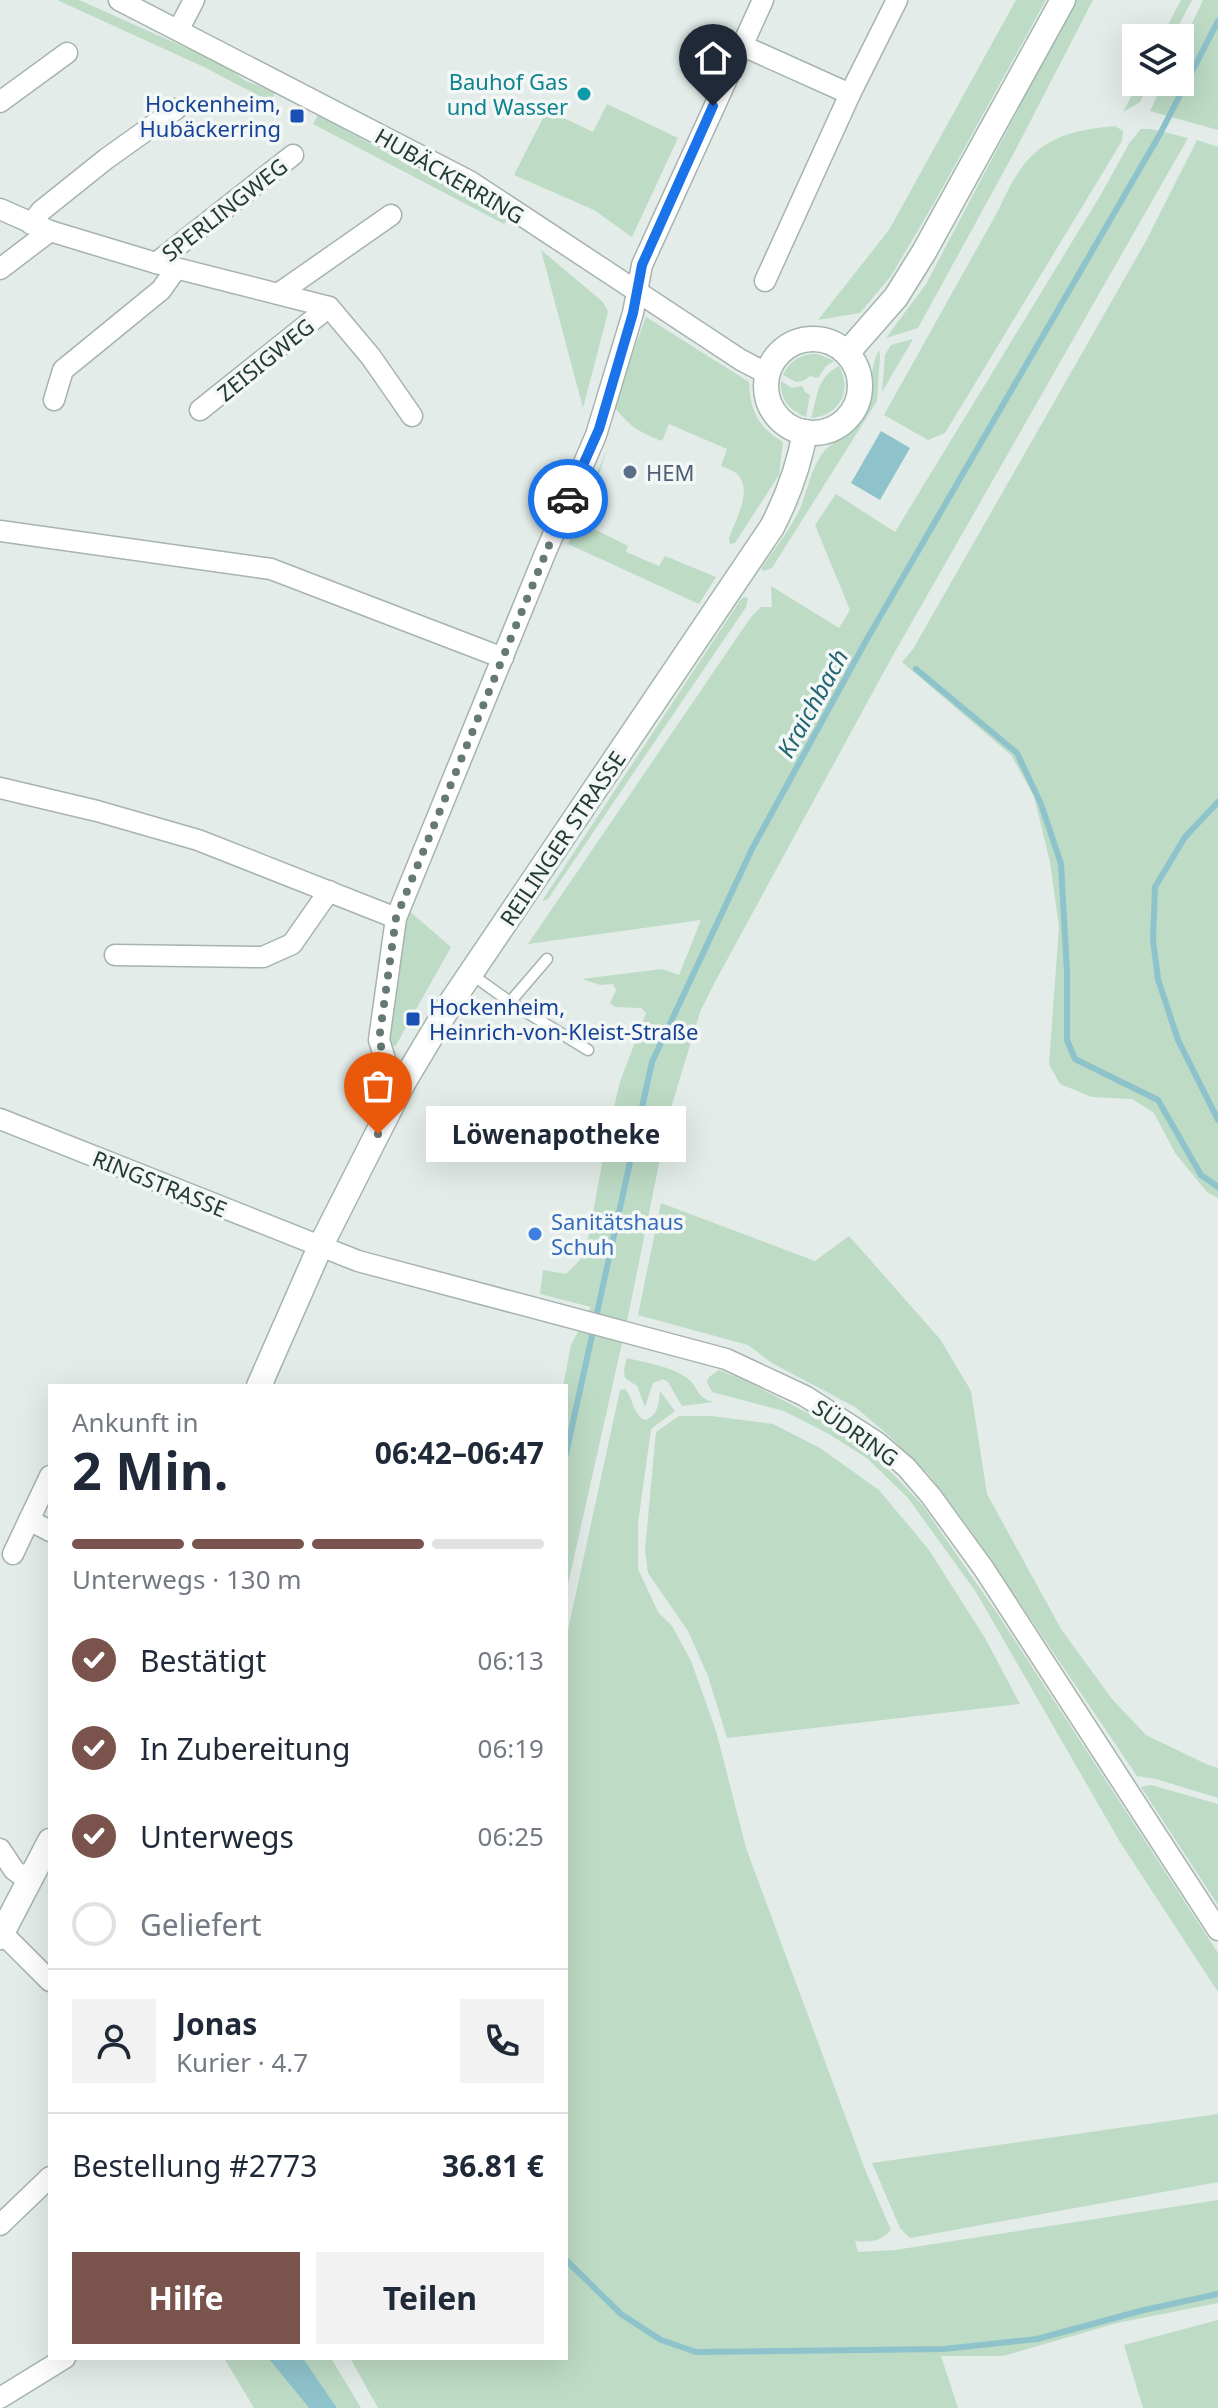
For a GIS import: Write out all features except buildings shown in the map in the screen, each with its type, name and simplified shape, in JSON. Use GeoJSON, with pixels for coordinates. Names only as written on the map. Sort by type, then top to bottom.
{"type":"FeatureCollection","features":[{"type":"Feature","properties":{"kind":"main road"},"geometry":{"type":"LineString","coordinates":[[847,353],[896,297],[924,252],[1063,0]]}},
{"type":"Feature","properties":{"kind":"main road"},"geometry":{"type":"LineString","coordinates":[[815,339],[828,341],[847,353],[860,385],[854,408],[839,425],[817,432],[805,432],[787,425],[774,411],[767,393],[768,374],[780,352],[790,344],[815,339]]}},
{"type":"Feature","properties":{"kind":"main road","name":"REILINGER STRASSE"},"geometry":{"type":"LineString","coordinates":[[260,1384],[320,1247],[403,1083],[471,974],[772,527],[800,461],[805,432]]}},
{"type":"Feature","properties":{"kind":"main road"},"geometry":{"type":"LineString","coordinates":[[1,1935],[48,1845]]}},
{"type":"Feature","properties":{"kind":"street","name":"HUBÄCKERRING"},"geometry":{"type":"LineString","coordinates":[[119,0],[471,182],[741,360],[768,374]]}},
{"type":"Feature","properties":{"kind":"street"},"geometry":{"type":"LineString","coordinates":[[179,29],[194,0]]}},
{"type":"Feature","properties":{"kind":"street"},"geometry":{"type":"LineString","coordinates":[[403,1083],[388,1069],[379,1040],[396,918],[599,429],[633,313],[642,265],[763,0]]}},
{"type":"Feature","properties":{"kind":"street"},"geometry":{"type":"LineString","coordinates":[[765,281],[850,94],[897,0]]}},
{"type":"Feature","properties":{"kind":"street"},"geometry":{"type":"LineString","coordinates":[[741,45],[850,94]]}},
{"type":"Feature","properties":{"kind":"street"},"geometry":{"type":"LineString","coordinates":[[0,102],[67,53]]}},
{"type":"Feature","properties":{"kind":"street"},"geometry":{"type":"LineString","coordinates":[[0,269],[40,228],[41,211],[176,109]]}},
{"type":"Feature","properties":{"kind":"street","name":"SPERLINGWEG"},"geometry":{"type":"LineString","coordinates":[[156,263],[293,155]]}},
{"type":"Feature","properties":{"kind":"street"},"geometry":{"type":"LineString","coordinates":[[0,209],[40,228],[176,269],[329,307],[371,357],[412,416]]}},
{"type":"Feature","properties":{"kind":"street"},"geometry":{"type":"LineString","coordinates":[[278,294],[391,215]]}},
{"type":"Feature","properties":{"kind":"street"},"geometry":{"type":"LineString","coordinates":[[54,400],[63,370],[161,290],[176,269]]}},
{"type":"Feature","properties":{"kind":"street","name":"ZEISIGWEG"},"geometry":{"type":"LineString","coordinates":[[200,410],[329,307]]}},
{"type":"Feature","properties":{"kind":"street"},"geometry":{"type":"LineString","coordinates":[[0,531],[271,569],[503,658]]}},
{"type":"Feature","properties":{"kind":"street"},"geometry":{"type":"LineString","coordinates":[[0,788],[198,840],[396,918]]}},
{"type":"Feature","properties":{"kind":"street"},"geometry":{"type":"LineString","coordinates":[[115,955],[263,957],[292,944],[329,891]]}},
{"type":"Feature","properties":{"kind":"street","name":"RINGSTRASSE"},"geometry":{"type":"LineString","coordinates":[[0,1119],[320,1247]]}},
{"type":"Feature","properties":{"kind":"street","name":"SÜDRING"},"geometry":{"type":"LineString","coordinates":[[320,1247],[373,1266],[726,1359],[805,1396],[878,1443],[906,1467],[931,1496],[984,1569],[1218,1930]]}},
{"type":"Feature","properties":{"kind":"street"},"geometry":{"type":"LineString","coordinates":[[13,1554],[48,1480]]}},
{"type":"Feature","properties":{"kind":"street"},"geometry":{"type":"LineString","coordinates":[[29,1520],[48,1530]]}},
{"type":"Feature","properties":{"kind":"street"},"geometry":{"type":"LineString","coordinates":[[0,1849],[14,1870],[29,1881]]}},
{"type":"Feature","properties":{"kind":"street"},"geometry":{"type":"LineString","coordinates":[[1,1935],[48,1979]]}},
{"type":"Feature","properties":{"kind":"street"},"geometry":{"type":"LineString","coordinates":[[0,2225],[48,2179]]}},
{"type":"Feature","properties":{"kind":"street"},"geometry":{"type":"LineString","coordinates":[[0,2398],[62,2360]]}},
{"type":"Feature","properties":{"kind":"lane"},"geometry":{"type":"LineString","coordinates":[[510,1002],[547,959]]}},
{"type":"Feature","properties":{"kind":"lane"},"geometry":{"type":"LineString","coordinates":[[471,974],[588,1050]]}},
{"type":"Feature","properties":{"kind":"green space"},"geometry":{"type":"Polygon","coordinates":[[[57,0],[79,0],[222,64],[246,81],[275,92],[271,102],[204,67],[57,0]]]}},
{"type":"Feature","properties":{"kind":"green space"},"geometry":{"type":"Polygon","coordinates":[[[1016,0],[1046,0],[891,276],[860,313],[818,320],[889,230],[1016,0]]]}},
{"type":"Feature","properties":{"kind":"green space"},"geometry":{"type":"Polygon","coordinates":[[[1076,0],[1093,0],[918,328],[886,338],[926,284],[1076,0]]]}},
{"type":"Feature","properties":{"kind":"green space"},"geometry":{"type":"Polygon","coordinates":[[[1181,0],[1192,0],[1179,24],[1168,24],[1181,0]]]}},
{"type":"Feature","properties":{"kind":"green space"},"geometry":{"type":"Polygon","coordinates":[[[1203,0],[1218,0],[1218,130],[1150,111],[1157,96],[1194,96],[1192,24],[1203,0]]]}},
{"type":"Feature","properties":{"kind":"green space"},"geometry":{"type":"Polygon","coordinates":[[[1132,96],[1143,96],[1140,102],[1123,112],[1132,96]]]}},
{"type":"Feature","properties":{"kind":"green space"},"geometry":{"type":"Polygon","coordinates":[[[607,104],[678,138],[632,237],[594,210],[514,175],[547,110],[593,132],[607,104]]]}},
{"type":"Feature","properties":{"kind":"green space"},"geometry":{"type":"Polygon","coordinates":[[[318,115],[508,219],[504,224],[313,124],[318,115]]]}},
{"type":"Feature","properties":{"kind":"green space"},"geometry":{"type":"Polygon","coordinates":[[[1115,126],[1123,131],[1122,141],[945,433],[928,440],[884,415],[1019,171],[1042,147],[1056,139],[1115,126]]]}},
{"type":"Feature","properties":{"kind":"green space"},"geometry":{"type":"Polygon","coordinates":[[[1141,129],[1188,138],[892,657],[700,1012],[662,1138],[628,1316],[568,1584],[568,1384],[563,1384],[571,1345],[591,1307],[540,1294],[543,1270],[566,1274],[580,1260],[589,1235],[620,1082],[646,1013],[641,1008],[615,1007],[610,1003],[616,990],[613,984],[600,985],[582,979],[662,969],[679,975],[701,920],[528,944],[751,617],[761,607],[772,607],[771,586],[839,628],[850,610],[815,525],[836,494],[895,532],[1130,142],[1141,129]]]}},
{"type":"Feature","properties":{"kind":"green space"},"geometry":{"type":"Polygon","coordinates":[[[1197,140],[1218,147],[1218,1198],[1207,1192],[1175,1153],[1154,1113],[1132,1099],[1092,1097],[1060,1084],[1049,1064],[1059,927],[1050,862],[1034,796],[1011,755],[902,662],[913,649],[1146,241],[1197,140]]]}},
{"type":"Feature","properties":{"kind":"green space"},"geometry":{"type":"Polygon","coordinates":[[[541,250],[603,302],[608,312],[583,408],[541,250]]]}},
{"type":"Feature","properties":{"kind":"green space"},"geometry":{"type":"Polygon","coordinates":[[[646,317],[749,382],[751,402],[757,417],[767,430],[783,442],[779,475],[735,543],[730,544],[729,538],[744,489],[737,474],[721,466],[727,449],[669,424],[662,441],[634,427],[613,405],[646,317]]]}},
{"type":"Feature","properties":{"kind":"green space"},"geometry":{"type":"Polygon","coordinates":[[[913,339],[882,392],[885,355],[891,345],[913,339]]]}},
{"type":"Feature","properties":{"kind":"green space"},"geometry":{"type":"Polygon","coordinates":[[[879,350],[877,401],[772,568],[763,571],[761,569],[797,514],[818,460],[863,416],[879,350]]]}},
{"type":"Feature","properties":{"kind":"green space"},"geometry":{"type":"Polygon","coordinates":[[[818,354],[834,361],[818,378],[810,376],[796,382],[783,375],[797,358],[818,354]]]}},
{"type":"Feature","properties":{"kind":"green space"},"geometry":{"type":"Polygon","coordinates":[[[839,366],[844,384],[841,401],[829,413],[811,418],[822,382],[839,366]]]}},
{"type":"Feature","properties":{"kind":"green space"},"geometry":{"type":"Polygon","coordinates":[[[781,381],[792,388],[802,386],[810,395],[806,417],[787,403],[781,381]]]}},
{"type":"Feature","properties":{"kind":"green space"},"geometry":{"type":"Polygon","coordinates":[[[607,449],[587,512],[592,528],[628,546],[626,552],[659,566],[665,556],[716,577],[699,604],[568,544],[607,449]]]}},
{"type":"Feature","properties":{"kind":"green space"},"geometry":{"type":"Polygon","coordinates":[[[748,598],[746,607],[548,899],[542,901],[741,599],[748,598]]]}},
{"type":"Feature","properties":{"kind":"green space"},"geometry":{"type":"Polygon","coordinates":[[[408,910],[451,947],[395,1047],[390,1042],[388,1030],[408,910]]]}},
{"type":"Feature","properties":{"kind":"green space"},"geometry":{"type":"Polygon","coordinates":[[[661,1203],[815,1261],[849,1236],[940,1339],[971,1391],[987,1494],[1061,1629],[1112,1699],[1146,1735],[1218,1768],[1218,1798],[1137,1776],[969,1528],[929,1475],[855,1407],[772,1363],[748,1345],[638,1315],[661,1203]]]}},
{"type":"Feature","properties":{"kind":"green space"},"geometry":{"type":"Polygon","coordinates":[[[627,1358],[681,1374],[691,1381],[703,1398],[714,1402],[682,1406],[663,1379],[653,1383],[645,1407],[637,1386],[625,1378],[627,1358]]]}},
{"type":"Feature","properties":{"kind":"green space"},"geometry":{"type":"Polygon","coordinates":[[[719,1370],[829,1424],[867,1451],[923,1506],[997,1613],[1218,1953],[1218,1992],[1120,1842],[976,1592],[908,1498],[868,1459],[829,1434],[784,1411],[712,1392],[707,1382],[719,1370]]]}},
{"type":"Feature","properties":{"kind":"green space"},"geometry":{"type":"Polygon","coordinates":[[[625,1389],[638,1414],[645,1420],[655,1412],[660,1391],[675,1411],[651,1429],[638,1523],[638,1569],[658,1612],[672,1626],[691,1661],[716,1731],[746,1848],[866,2172],[891,2230],[874,2240],[855,2241],[858,2252],[895,2250],[1218,2200],[1218,2303],[1117,2323],[1003,2356],[941,2356],[958,2408],[378,2408],[351,2360],[568,2360],[568,1630],[620,1390],[625,1389]]]}},
{"type":"Feature","properties":{"kind":"green space"},"geometry":{"type":"Polygon","coordinates":[[[679,1416],[711,1416],[773,1424],[820,1448],[879,1490],[929,1550],[985,1638],[1020,1704],[727,1738],[708,1676],[688,1631],[648,1573],[645,1550],[656,1432],[679,1416]]]}},
{"type":"Feature","properties":{"kind":"green space"},"geometry":{"type":"Polygon","coordinates":[[[1151,1785],[1218,1804],[1218,1905],[1141,1787],[1151,1785]]]}},
{"type":"Feature","properties":{"kind":"green space"},"geometry":{"type":"Polygon","coordinates":[[[1218,2114],[1218,2182],[910,2238],[900,2228],[872,2163],[1218,2114]]]}},
{"type":"Feature","properties":{"kind":"green space"},"geometry":{"type":"Polygon","coordinates":[[[1218,2320],[1218,2408],[1143,2408],[1124,2345],[1218,2320]]]}},
{"type":"Feature","properties":{"kind":"green space"},"geometry":{"type":"Polygon","coordinates":[[[225,2360],[270,2360],[309,2408],[254,2408],[225,2360]]]}},
{"type":"Feature","properties":{"kind":"green space"},"geometry":{"type":"Polygon","coordinates":[[[304,2360],[332,2360],[361,2408],[337,2408],[304,2360]]]}},
{"type":"Feature","properties":{"kind":"water"},"geometry":{"type":"Polygon","coordinates":[[[881,431],[910,448],[880,500],[851,483],[881,431]]]}},
{"type":"Feature","properties":{"kind":"water"},"geometry":{"type":"Polygon","coordinates":[[[270,2360],[304,2360],[337,2408],[309,2408],[270,2360]]]}},
{"type":"Feature","properties":{"kind":"waterway","name":"Kraichbach"},"geometry":{"type":"LineString","coordinates":[[568,1445],[652,1062],[752,849],[867,639],[1160,134],[1218,21]]}},
{"type":"Feature","properties":{"kind":"waterway"},"geometry":{"type":"LineString","coordinates":[[916,669],[1017,753],[1041,804],[1061,864],[1067,1040],[1075,1059],[1158,1100],[1201,1175],[1218,1187]]}},
{"type":"Feature","properties":{"kind":"waterway"},"geometry":{"type":"LineString","coordinates":[[1218,802],[1185,837],[1155,887],[1153,940],[1158,979],[1178,1040],[1218,1120]]}},
{"type":"Feature","properties":{"kind":"waterway"},"geometry":{"type":"LineString","coordinates":[[568,2262],[621,2314],[661,2340],[696,2352],[944,2349],[1037,2339],[1218,2294]]}},
{"type":"Feature","properties":{"kind":"way so far"},"geometry":{"type":"LineString","coordinates":[[378,1134],[403,1083],[388,1069],[379,1040],[396,918],[568,499]]}},
{"type":"Feature","properties":{"kind":"place","name":"Bauhof Gas und Wasser"},"geometry":{"type":"Point","coordinates":[584,94]}},
{"type":"Feature","properties":{"kind":"place","name":"Hockenheim, Hubäckerring"},"geometry":{"type":"Point","coordinates":[297,116]}},
{"type":"Feature","properties":{"kind":"place","name":"HEM"},"geometry":{"type":"Point","coordinates":[630,472]}},
{"type":"Feature","properties":{"kind":"place","name":"Hockenheim, Heinrich-von-Kleist-Straße"},"geometry":{"type":"Point","coordinates":[413,1019]}},
{"type":"Feature","properties":{"kind":"place","name":"Löwenapotheke"},"geometry":{"type":"Point","coordinates":[378,1134]}},
{"type":"Feature","properties":{"kind":"place","name":"Sanitätshaus Schuh"},"geometry":{"type":"Point","coordinates":[535,1234]}},
{"type":"Feature","properties":{"kind":"route"},"geometry":{"type":"LineString","coordinates":[[568,499],[599,429],[633,313],[642,265],[713,106]]}}]}
